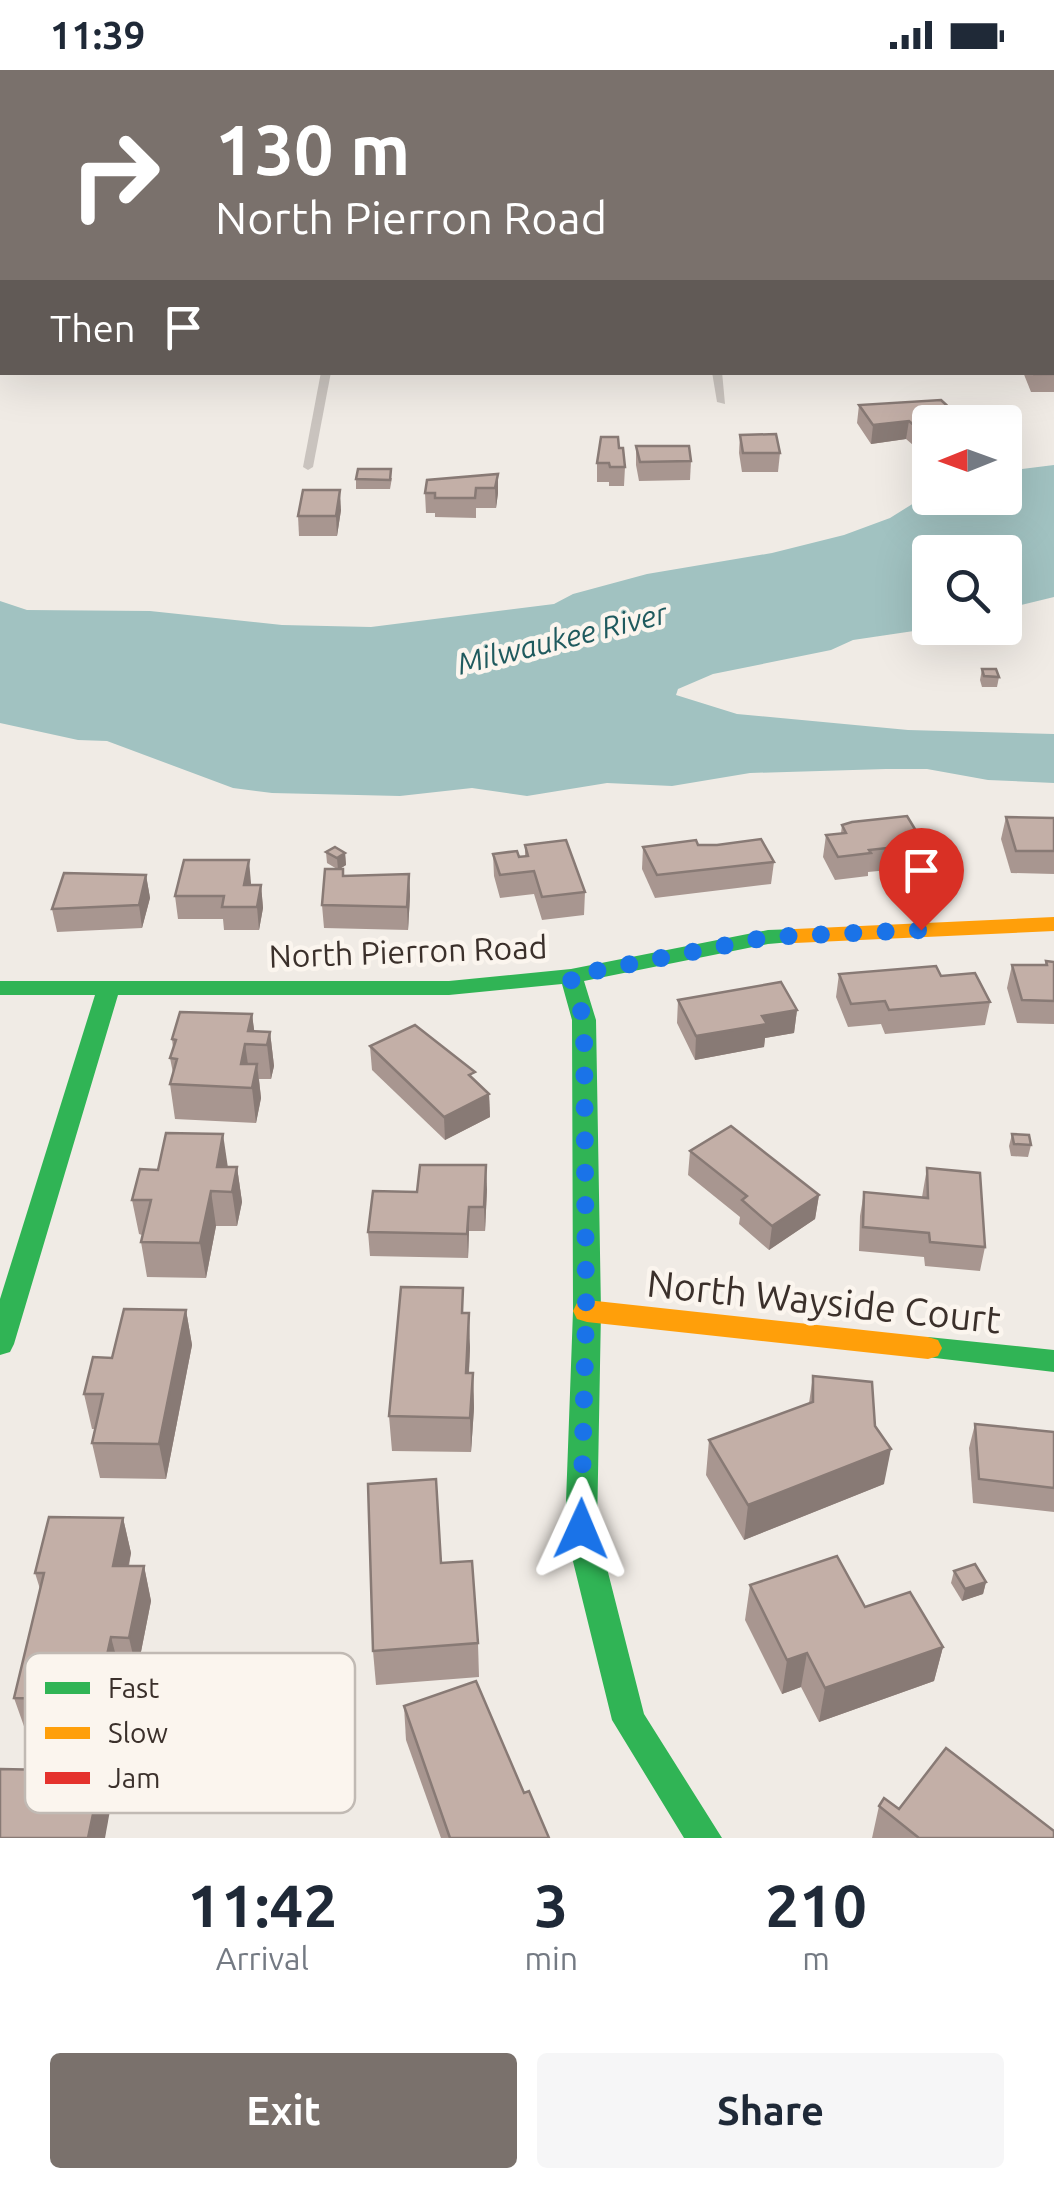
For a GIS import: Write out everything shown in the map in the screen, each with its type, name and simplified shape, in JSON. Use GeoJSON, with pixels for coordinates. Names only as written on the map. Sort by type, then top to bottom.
{"type":"FeatureCollection","features":[{"type":"Feature","properties":{"kind":"street","name":"North Pierron Road"},"geometry":{"type":"LineString","coordinates":[[0,988],[449,988],[570,976],[768,937],[1054,924]]}},
{"type":"Feature","properties":{"kind":"street"},"geometry":{"type":"LineString","coordinates":[[570,976],[584,1020],[586,1311],[581,1529],[629,1720],[704,1838]]}},
{"type":"Feature","properties":{"kind":"street"},"geometry":{"type":"LineString","coordinates":[[0,1344],[108,990]]}},
{"type":"Feature","properties":{"kind":"street","name":"North Wayside Court"},"geometry":{"type":"LineString","coordinates":[[586,1311],[1054,1360]]}},
{"type":"Feature","properties":{"kind":"lane"},"geometry":{"type":"LineString","coordinates":[[308,467],[325,375]]}},
{"type":"Feature","properties":{"kind":"lane"},"geometry":{"type":"LineString","coordinates":[[718,375],[722,402]]}},
{"type":"Feature","properties":{"kind":"water","name":"Milwaukee River"},"geometry":{"type":"Polygon","coordinates":[[[1054,465],[1054,597],[1022,605],[1022,535],[912,535],[912,631],[853,640],[831,650],[713,674],[678,689],[676,695],[737,714],[908,730],[1054,734],[1054,783],[988,780],[927,769],[886,769],[750,773],[672,786],[607,783],[527,796],[472,788],[400,796],[272,793],[233,788],[107,741],[78,740],[0,723],[0,601],[27,610],[150,611],[282,625],[371,627],[554,604],[573,594],[647,574],[772,553],[844,535],[890,518],[912,504],[912,515],[1022,515],[1022,469],[1054,465]]]}},
{"type":"Feature","properties":{"kind":"building"},"geometry":{"type":"Polygon","coordinates":[[[941,400],[946,405],[912,405],[912,424],[873,425],[859,405],[941,400]]]}},
{"type":"Feature","properties":{"kind":"building"},"geometry":{"type":"Polygon","coordinates":[[[776,434],[780,453],[743,453],[740,435],[776,434]]]}},
{"type":"Feature","properties":{"kind":"building"},"geometry":{"type":"Polygon","coordinates":[[[601,437],[618,437],[625,467],[597,463],[601,437]]]}},
{"type":"Feature","properties":{"kind":"building"},"geometry":{"type":"Polygon","coordinates":[[[636,446],[689,446],[691,461],[640,462],[636,446]]]}},
{"type":"Feature","properties":{"kind":"building"},"geometry":{"type":"Polygon","coordinates":[[[358,469],[391,469],[390,480],[356,479],[358,469]]]}},
{"type":"Feature","properties":{"kind":"building"},"geometry":{"type":"Polygon","coordinates":[[[498,474],[495,488],[476,488],[475,498],[435,498],[435,493],[425,493],[427,480],[498,474]]]}},
{"type":"Feature","properties":{"kind":"building"},"geometry":{"type":"Polygon","coordinates":[[[303,490],[340,490],[336,516],[298,516],[303,490]]]}},
{"type":"Feature","properties":{"kind":"building"},"geometry":{"type":"Polygon","coordinates":[[[982,669],[996,669],[999,677],[984,676],[982,669]]]}},
{"type":"Feature","properties":{"kind":"building"},"geometry":{"type":"Polygon","coordinates":[[[907,816],[924,844],[838,857],[826,835],[846,833],[842,825],[852,822],[907,816]]]}},
{"type":"Feature","properties":{"kind":"building"},"geometry":{"type":"Polygon","coordinates":[[[1006,817],[1054,818],[1054,851],[1016,851],[1006,817]]]}},
{"type":"Feature","properties":{"kind":"building"},"geometry":{"type":"Polygon","coordinates":[[[761,839],[774,862],[657,875],[643,847],[696,840],[698,845],[717,845],[761,839]]]}},
{"type":"Feature","properties":{"kind":"building"},"geometry":{"type":"Polygon","coordinates":[[[566,840],[585,892],[542,897],[534,871],[500,875],[493,854],[517,851],[519,857],[528,856],[525,845],[566,840]]]}},
{"type":"Feature","properties":{"kind":"building"},"geometry":{"type":"Polygon","coordinates":[[[335,847],[345,853],[337,858],[326,852],[335,847]]]}},
{"type":"Feature","properties":{"kind":"building"},"geometry":{"type":"Polygon","coordinates":[[[184,860],[249,860],[244,885],[261,885],[257,907],[222,907],[224,896],[175,896],[184,860]]]}},
{"type":"Feature","properties":{"kind":"building"},"geometry":{"type":"Polygon","coordinates":[[[325,869],[343,869],[343,876],[409,874],[407,907],[322,905],[325,869]]]}},
{"type":"Feature","properties":{"kind":"building"},"geometry":{"type":"Polygon","coordinates":[[[64,873],[146,875],[139,905],[52,909],[64,873]]]}},
{"type":"Feature","properties":{"kind":"building"},"geometry":{"type":"Polygon","coordinates":[[[1046,961],[1054,962],[1054,1001],[1022,1000],[1012,965],[1047,965],[1046,961]]]}},
{"type":"Feature","properties":{"kind":"building"},"geometry":{"type":"Polygon","coordinates":[[[936,966],[941,976],[975,973],[990,1002],[889,1010],[885,1001],[851,1004],[839,974],[936,966]]]}},
{"type":"Feature","properties":{"kind":"building"},"geometry":{"type":"Polygon","coordinates":[[[781,982],[797,1010],[762,1016],[767,1024],[696,1036],[678,1000],[781,982]]]}},
{"type":"Feature","properties":{"kind":"building"},"geometry":{"type":"Polygon","coordinates":[[[180,1012],[252,1014],[248,1031],[270,1032],[267,1045],[245,1044],[241,1064],[257,1064],[252,1088],[170,1084],[177,1059],[170,1058],[176,1040],[172,1039],[180,1012]]]}},
{"type":"Feature","properties":{"kind":"building"},"geometry":{"type":"Polygon","coordinates":[[[415,1025],[475,1072],[469,1075],[489,1094],[444,1117],[370,1046],[415,1025]]]}},
{"type":"Feature","properties":{"kind":"building"},"geometry":{"type":"Polygon","coordinates":[[[731,1126],[819,1195],[772,1226],[742,1200],[747,1196],[690,1151],[731,1126]]]}},
{"type":"Feature","properties":{"kind":"building"},"geometry":{"type":"Polygon","coordinates":[[[166,1133],[223,1134],[217,1167],[237,1167],[232,1192],[211,1191],[200,1243],[141,1242],[151,1200],[132,1200],[140,1169],[158,1170],[166,1133]]]}},
{"type":"Feature","properties":{"kind":"building"},"geometry":{"type":"Polygon","coordinates":[[[1012,1134],[1029,1135],[1031,1145],[1014,1144],[1012,1134]]]}},
{"type":"Feature","properties":{"kind":"building"},"geometry":{"type":"Polygon","coordinates":[[[420,1165],[486,1165],[484,1207],[469,1207],[467,1234],[368,1232],[373,1191],[417,1192],[420,1165]]]}},
{"type":"Feature","properties":{"kind":"building"},"geometry":{"type":"Polygon","coordinates":[[[927,1168],[980,1173],[985,1247],[930,1242],[929,1233],[863,1227],[864,1192],[928,1198],[927,1168]]]}},
{"type":"Feature","properties":{"kind":"building"},"geometry":{"type":"Polygon","coordinates":[[[401,1287],[463,1288],[462,1313],[469,1313],[466,1373],[473,1373],[470,1418],[389,1416],[401,1287]]]}},
{"type":"Feature","properties":{"kind":"building"},"geometry":{"type":"Polygon","coordinates":[[[124,1309],[186,1310],[159,1444],[92,1443],[103,1394],[84,1394],[93,1357],[112,1358],[124,1309]]]}},
{"type":"Feature","properties":{"kind":"building"},"geometry":{"type":"Polygon","coordinates":[[[813,1376],[872,1382],[875,1426],[891,1449],[748,1505],[709,1440],[813,1402],[813,1376]]]}},
{"type":"Feature","properties":{"kind":"building"},"geometry":{"type":"Polygon","coordinates":[[[975,1424],[1054,1432],[1054,1488],[979,1479],[975,1424]]]}},
{"type":"Feature","properties":{"kind":"building"},"geometry":{"type":"Polygon","coordinates":[[[436,1479],[441,1563],[472,1561],[478,1643],[373,1651],[368,1484],[436,1479]]]}},
{"type":"Feature","properties":{"kind":"building"},"geometry":{"type":"Polygon","coordinates":[[[49,1517],[123,1518],[113,1566],[144,1566],[129,1638],[111,1637],[107,1653],[25,1653],[25,1698],[14,1698],[44,1573],[35,1573],[49,1517]]]}},
{"type":"Feature","properties":{"kind":"building"},"geometry":{"type":"Polygon","coordinates":[[[837,1556],[865,1607],[910,1592],[943,1647],[825,1688],[807,1653],[787,1660],[750,1585],[837,1556]]]}},
{"type":"Feature","properties":{"kind":"building"},"geometry":{"type":"Polygon","coordinates":[[[975,1564],[986,1582],[965,1589],[954,1571],[975,1564]]]}},
{"type":"Feature","properties":{"kind":"building"},"geometry":{"type":"Polygon","coordinates":[[[476,1681],[524,1793],[529,1791],[549,1838],[450,1838],[404,1706],[476,1681]]]}},
{"type":"Feature","properties":{"kind":"building"},"geometry":{"type":"Polygon","coordinates":[[[946,1748],[1054,1831],[1054,1838],[919,1838],[879,1806],[884,1798],[899,1809],[946,1748]]]}},
{"type":"Feature","properties":{"kind":"building"},"geometry":{"type":"Polygon","coordinates":[[[0,1769],[25,1769],[25,1813],[93,1813],[88,1838],[0,1838],[0,1769]]]}},
{"type":"Feature","properties":{"kind":"traffic: fast"},"geometry":{"type":"LineString","coordinates":[[0,988],[449,988],[571,976],[768,937],[795,936]]}},
{"type":"Feature","properties":{"kind":"traffic: fast"},"geometry":{"type":"LineString","coordinates":[[571,976],[584,1020],[587,1311],[581,1529],[629,1720],[704,1838]]}},
{"type":"Feature","properties":{"kind":"traffic: fast"},"geometry":{"type":"LineString","coordinates":[[0,1344],[108,991]]}},
{"type":"Feature","properties":{"kind":"traffic: fast"},"geometry":{"type":"LineString","coordinates":[[928,1348],[1054,1361]]}},
{"type":"Feature","properties":{"kind":"traffic: slow"},"geometry":{"type":"LineString","coordinates":[[795,936],[1054,924]]}},
{"type":"Feature","properties":{"kind":"traffic: slow"},"geometry":{"type":"LineString","coordinates":[[587,1311],[928,1348]]}},
{"type":"Feature","properties":{"kind":"route"},"geometry":{"type":"LineString","coordinates":[[581,1529],[586,1311],[584,1020],[570,976],[768,937],[921,930]]}}]}
